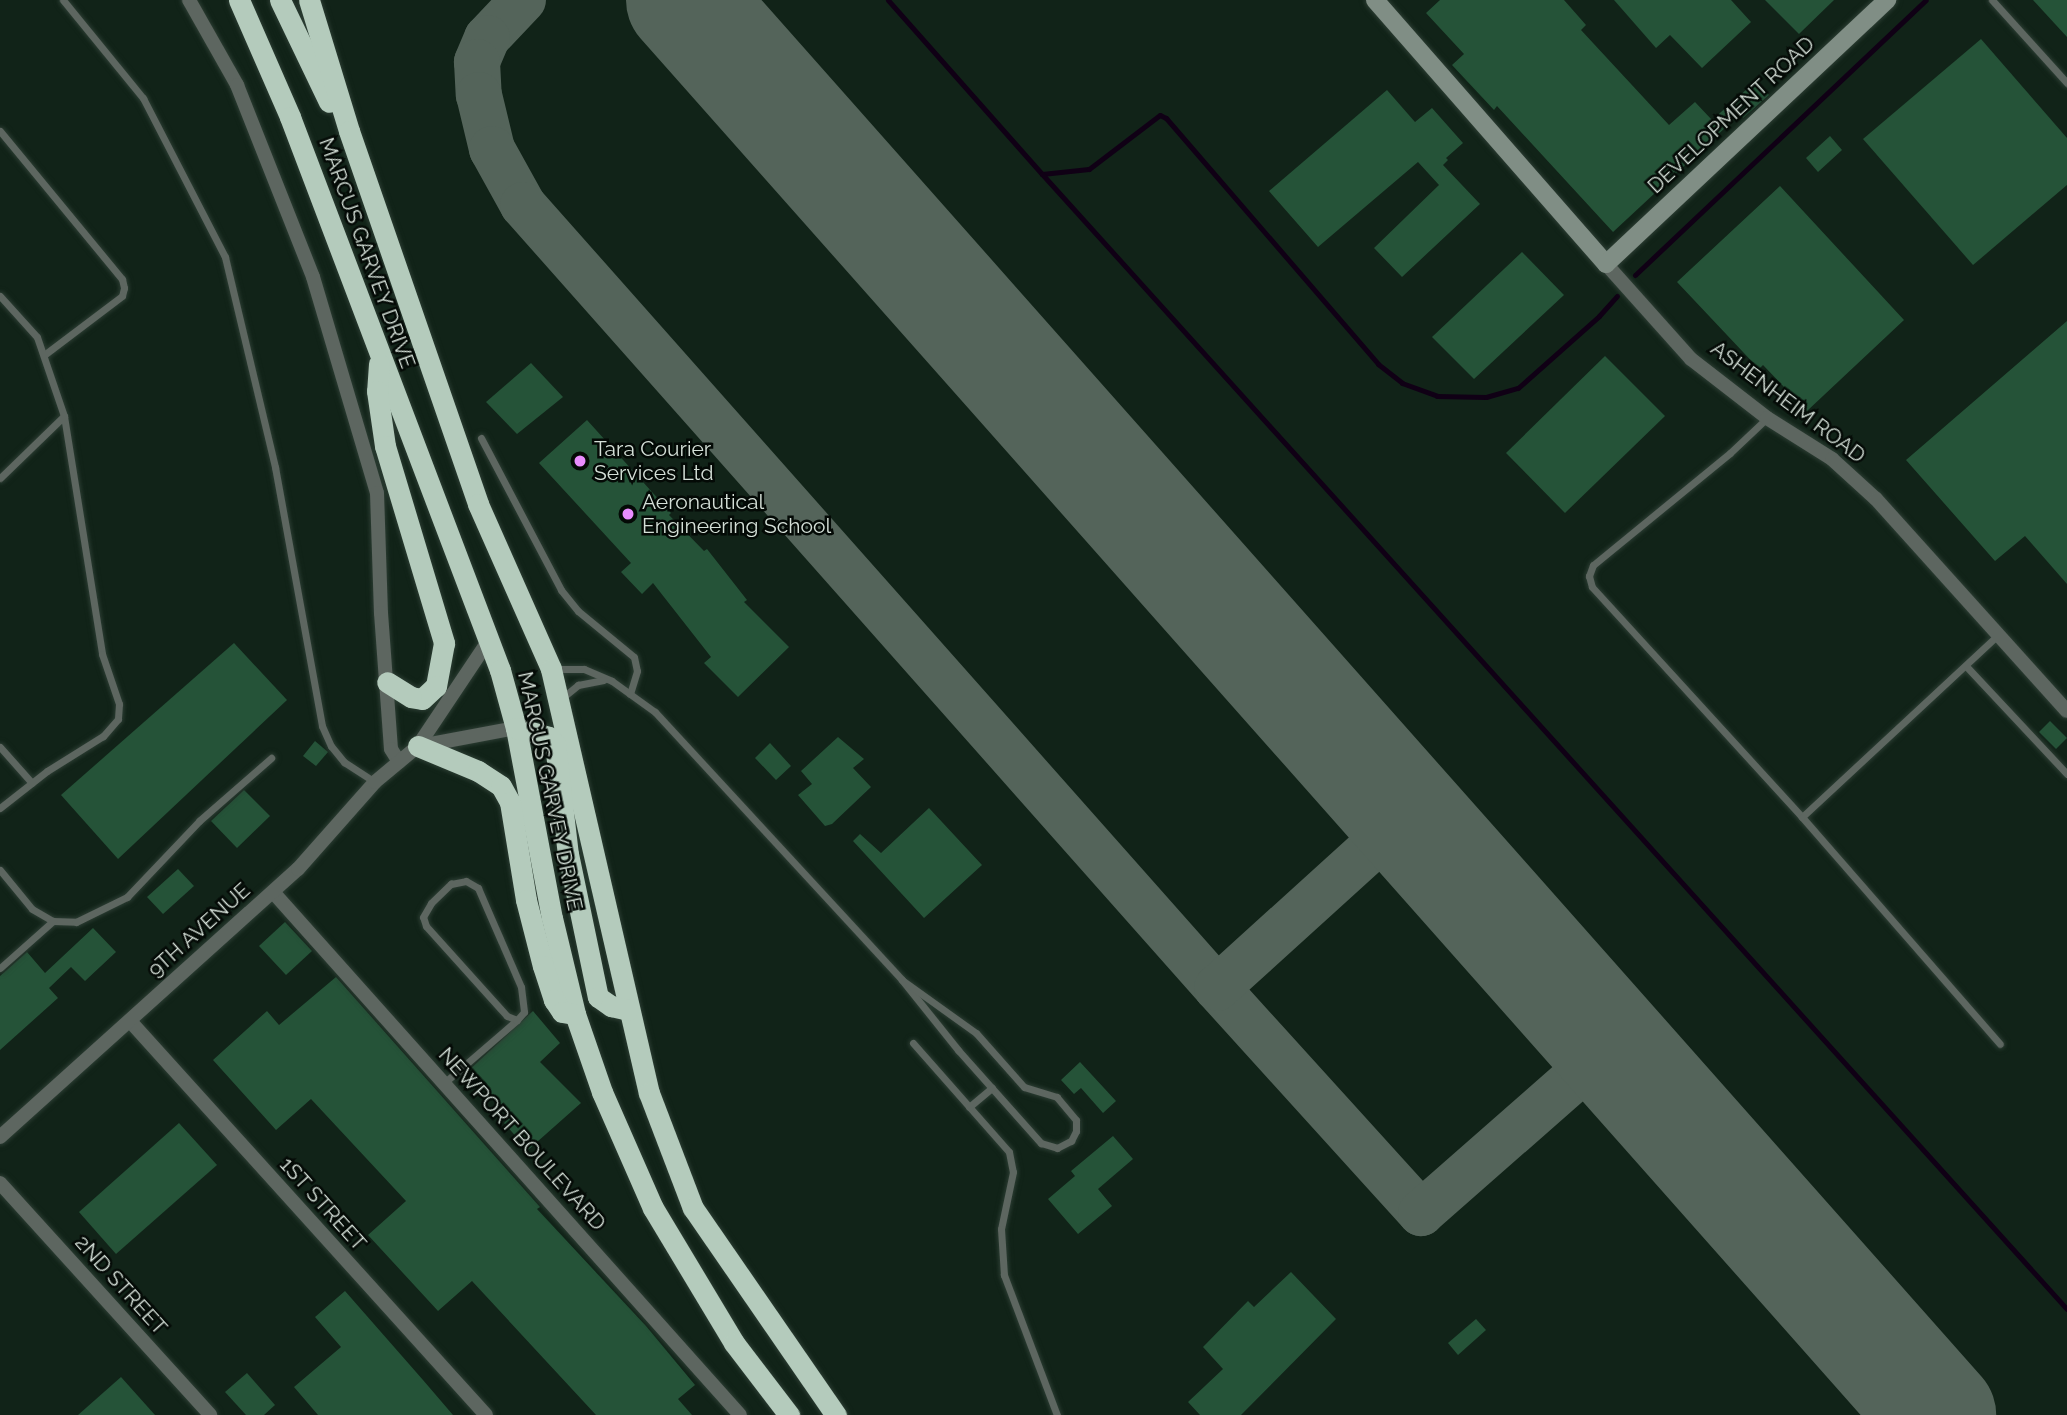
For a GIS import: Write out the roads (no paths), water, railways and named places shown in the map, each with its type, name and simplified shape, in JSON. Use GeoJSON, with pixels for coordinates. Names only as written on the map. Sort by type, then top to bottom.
{"type":"FeatureCollection","features":[{"type":"Feature","properties":{"kind":"highway"},"geometry":{"type":"LineString","coordinates":[[224,0],[290,117]]}},
{"type":"Feature","properties":{"kind":"highway","name":"MARCUS GARVEY DRIVE"},"geometry":{"type":"LineString","coordinates":[[239,0],[290,117],[379,359],[489,640],[516,728],[552,918],[575,1014],[602,1092],[653,1208],[734,1343],[789,1415]]}},
{"type":"Feature","properties":{"kind":"highway"},"geometry":{"type":"LineString","coordinates":[[280,0],[370,193]]}},
{"type":"Feature","properties":{"kind":"highway","name":"MARCUS GARVEY DRIVE"},"geometry":{"type":"LineString","coordinates":[[309,0],[370,193],[478,504],[551,669],[649,1093],[693,1208],[836,1415]]}},
{"type":"Feature","properties":{"kind":"highway"},"geometry":{"type":"LineString","coordinates":[[379,359],[377,391],[385,446],[444,643],[436,686],[422,699],[411,697],[387,682]]}},
{"type":"Feature","properties":{"kind":"highway"},"geometry":{"type":"LineString","coordinates":[[516,728],[549,737],[555,744],[568,854],[598,997],[611,1006],[628,1010]]}},
{"type":"Feature","properties":{"kind":"highway"},"geometry":{"type":"LineString","coordinates":[[418,746],[478,771],[501,786],[510,802],[526,900],[554,1000],[562,1012],[575,1014]]}},
{"type":"Feature","properties":{"kind":"street"},"geometry":{"type":"LineString","coordinates":[[190,0],[237,85],[313,277],[377,493],[381,613],[391,749],[399,762]]}},
{"type":"Feature","properties":{"kind":"street","name":"ASHENHEIM ROAD"},"geometry":{"type":"LineString","coordinates":[[1375,0],[1691,359],[1767,418],[1832,459],[1876,499],[2067,711]]}},
{"type":"Feature","properties":{"kind":"street","name":"DEVELOPMENT ROAD"},"geometry":{"type":"LineString","coordinates":[[1606,264],[1887,0]]}},
{"type":"Feature","properties":{"kind":"street","name":"9TH AVENUE"},"geometry":{"type":"LineString","coordinates":[[0,1137],[298,869],[375,782],[418,746],[489,640]]}},
{"type":"Feature","properties":{"kind":"street","name":"9TH AVENUE"},"geometry":{"type":"LineString","coordinates":[[418,746],[516,728]]}},
{"type":"Feature","properties":{"kind":"street","name":"NEWPORT BOULEVARD"},"geometry":{"type":"LineString","coordinates":[[273,892],[740,1415]]}},
{"type":"Feature","properties":{"kind":"street","name":"1ST STREET"},"geometry":{"type":"LineString","coordinates":[[130,1021],[485,1415]]}},
{"type":"Feature","properties":{"kind":"street","name":"2ND STREET"},"geometry":{"type":"LineString","coordinates":[[0,1182],[210,1415]]}},
{"type":"Feature","properties":{"kind":"lane"},"geometry":{"type":"LineString","coordinates":[[63,0],[143,98],[225,257],[275,467],[322,726],[331,746],[344,762],[375,782]]}},
{"type":"Feature","properties":{"kind":"lane"},"geometry":{"type":"LineString","coordinates":[[1992,0],[2067,83]]}},
{"type":"Feature","properties":{"kind":"lane"},"geometry":{"type":"LineString","coordinates":[[0,131],[122,279],[124,288],[122,296],[44,355]]}},
{"type":"Feature","properties":{"kind":"lane"},"geometry":{"type":"LineString","coordinates":[[0,296],[37,337],[64,416],[102,654],[119,704],[118,719],[103,736],[32,783],[0,808]]}},
{"type":"Feature","properties":{"kind":"lane"},"geometry":{"type":"LineString","coordinates":[[0,478],[64,416]]}},
{"type":"Feature","properties":{"kind":"lane"},"geometry":{"type":"LineString","coordinates":[[1767,418],[1730,453],[1593,565],[1589,576],[1592,587],[1802,817],[2000,1044]]}},
{"type":"Feature","properties":{"kind":"lane"},"geometry":{"type":"LineString","coordinates":[[481,439],[561,590],[578,611],[634,657],[637,671],[630,694]]}},
{"type":"Feature","properties":{"kind":"lane"},"geometry":{"type":"LineString","coordinates":[[1802,817],[1998,635]]}},
{"type":"Feature","properties":{"kind":"lane"},"geometry":{"type":"LineString","coordinates":[[1966,666],[2067,774]]}},
{"type":"Feature","properties":{"kind":"lane"},"geometry":{"type":"LineString","coordinates":[[551,669],[583,669],[612,681],[655,712],[902,980],[992,1087],[1046,1146],[1062,1146],[1074,1136],[1077,1126],[1074,1115],[1057,1097],[1024,1087],[976,1033],[902,980]]}},
{"type":"Feature","properties":{"kind":"lane"},"geometry":{"type":"LineString","coordinates":[[560,700],[578,685],[589,681],[612,681]]}},
{"type":"Feature","properties":{"kind":"lane"},"geometry":{"type":"LineString","coordinates":[[0,747],[32,783]]}},
{"type":"Feature","properties":{"kind":"lane"},"geometry":{"type":"LineString","coordinates":[[0,870],[32,909],[53,921],[76,922],[127,897],[199,821],[271,758]]}},
{"type":"Feature","properties":{"kind":"lane"},"geometry":{"type":"LineString","coordinates":[[443,1083],[517,1020],[524,1012],[521,987],[478,888],[466,881],[451,884],[431,903],[424,917],[426,926],[507,1016],[517,1020]]}},
{"type":"Feature","properties":{"kind":"lane"},"geometry":{"type":"LineString","coordinates":[[0,968],[53,921]]}},
{"type":"Feature","properties":{"kind":"lane"},"geometry":{"type":"LineString","coordinates":[[913,1043],[1009,1152],[1013,1182],[1001,1229],[1004,1275],[1057,1415]]}},
{"type":"Feature","properties":{"kind":"lane"},"geometry":{"type":"LineString","coordinates":[[969,1107],[992,1087]]}},
{"type":"Feature","properties":{"kind":"waterway"},"geometry":{"type":"LineString","coordinates":[[888,0],[1042,174],[1089,169],[1160,115],[1166,118],[1378,364],[1402,383],[1437,396],[1486,397],[1518,388],[1599,316],[1617,296]]}},
{"type":"Feature","properties":{"kind":"waterway"},"geometry":{"type":"LineString","coordinates":[[1635,275],[1926,0]]}},
{"type":"Feature","properties":{"kind":"waterway"},"geometry":{"type":"LineString","coordinates":[[1042,174],[2067,1309]]}},
{"type":"Feature","properties":{"kind":"place","name":"Tara Courier Services Ltd"},"geometry":{"type":"Point","coordinates":[580,461]}},
{"type":"Feature","properties":{"kind":"place","name":"Aeronautical Engineering School"},"geometry":{"type":"Point","coordinates":[628,514]}}]}
